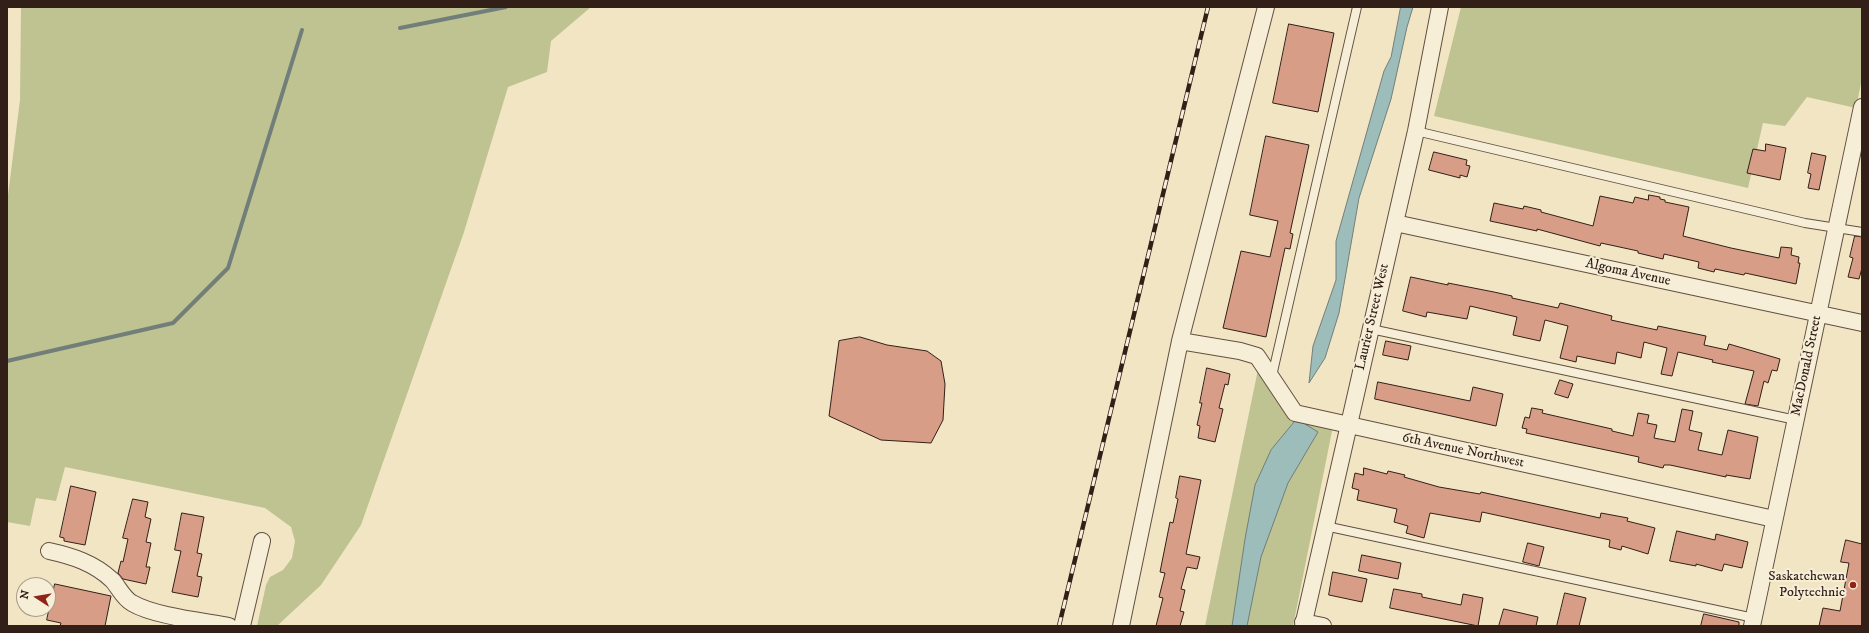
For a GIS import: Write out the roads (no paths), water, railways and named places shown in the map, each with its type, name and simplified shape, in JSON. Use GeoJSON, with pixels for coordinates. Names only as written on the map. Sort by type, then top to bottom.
{"type":"FeatureCollection","features":[{"type":"Feature","properties":{"kind":"street"},"geometry":{"type":"LineString","coordinates":[[1121,626],[1180,340],[1266,7]]}},
{"type":"Feature","properties":{"kind":"street","name":"Laurier Street West"},"geometry":{"type":"LineString","coordinates":[[1303,624],[1347,426],[1371,329],[1416,131],[1440,7]]}},
{"type":"Feature","properties":{"kind":"street","name":"MacDonald Street"},"geometry":{"type":"LineString","coordinates":[[1753,622],[1861,114]]}},
{"type":"Feature","properties":{"kind":"street","name":"Algoma Avenue"},"geometry":{"type":"LineString","coordinates":[[1395,223],[1862,324]]}},
{"type":"Feature","properties":{"kind":"street","name":"6th Avenue Northwest"},"geometry":{"type":"LineString","coordinates":[[1180,340],[1240,351],[1257,356],[1295,413],[1347,426],[1774,519]]}},
{"type":"Feature","properties":{"kind":"street"},"geometry":{"type":"LineString","coordinates":[[242,626],[262,541]]}},
{"type":"Feature","properties":{"kind":"street"},"geometry":{"type":"LineString","coordinates":[[49,551],[68,555],[96,567],[112,580],[131,602],[164,613],[229,626]]}},
{"type":"Feature","properties":{"kind":"street"},"geometry":{"type":"LineString","coordinates":[[1303,624],[1323,626]]}},
{"type":"Feature","properties":{"kind":"lane"},"geometry":{"type":"LineString","coordinates":[[1271,377],[1357,7]]}},
{"type":"Feature","properties":{"kind":"lane"},"geometry":{"type":"LineString","coordinates":[[1416,131],[1805,222],[1862,232]]}},
{"type":"Feature","properties":{"kind":"lane"},"geometry":{"type":"LineString","coordinates":[[1371,329],[1796,420]]}},
{"type":"Feature","properties":{"kind":"lane"},"geometry":{"type":"LineString","coordinates":[[1325,526],[1753,622]]}},
{"type":"Feature","properties":{"kind":"water"},"geometry":{"type":"Polygon","coordinates":[[[1401,7],[1413,7],[1391,99],[1359,198],[1339,313],[1325,358],[1309,383],[1313,346],[1336,280],[1336,241],[1384,71],[1391,57],[1401,7]]]}},
{"type":"Feature","properties":{"kind":"water"},"geometry":{"type":"Polygon","coordinates":[[[1297,419],[1318,432],[1288,483],[1261,557],[1247,626],[1232,626],[1255,485],[1271,450],[1297,419]]]}},
{"type":"Feature","properties":{"kind":"waterway"},"geometry":{"type":"LineString","coordinates":[[400,28],[506,7]]}},
{"type":"Feature","properties":{"kind":"waterway"},"geometry":{"type":"LineString","coordinates":[[7,361],[173,323],[228,268],[302,30]]}},
{"type":"Feature","properties":{"kind":"railway"},"geometry":{"type":"LineString","coordinates":[[1059,626],[1208,7]]}},
{"type":"Feature","properties":{"kind":"place","name":"Saskatchewan Polytechnic"},"geometry":{"type":"Point","coordinates":[1853,585]}}]}
